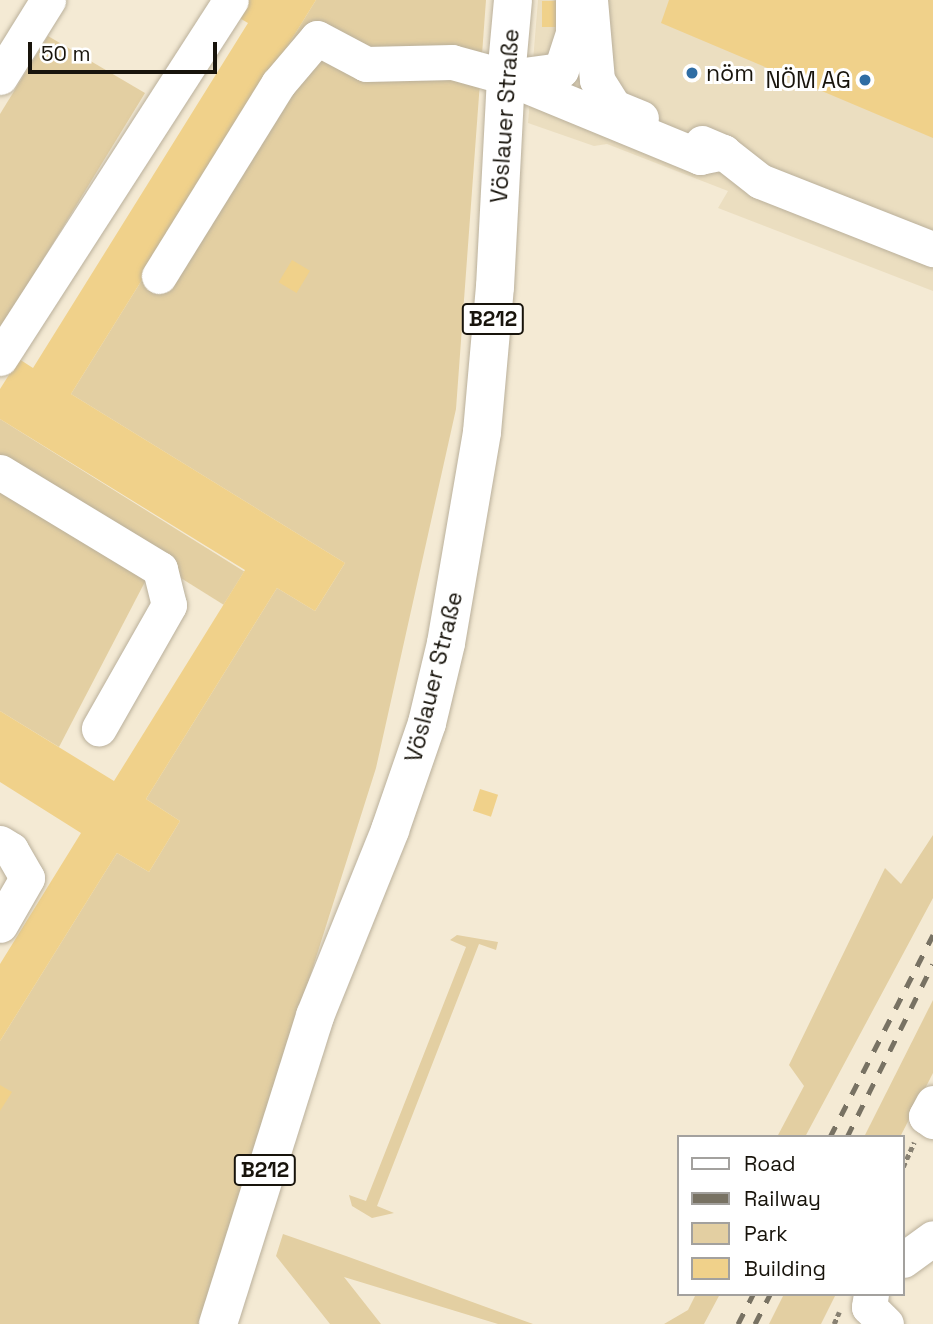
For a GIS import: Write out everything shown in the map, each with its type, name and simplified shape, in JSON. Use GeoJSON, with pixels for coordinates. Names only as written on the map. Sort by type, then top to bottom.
{"type":"FeatureCollection","features":[{"type":"Feature","properties":{"kind":"main road","name":"Vöslauer Straße"},"geometry":{"type":"LineString","coordinates":[[218,1324],[315,1016],[390,830],[427,723],[446,643],[482,432],[495,287],[506,77],[513,0]]}},
{"type":"Feature","properties":{"kind":"lane"},"geometry":{"type":"LineString","coordinates":[[0,77],[48,0]]}},
{"type":"Feature","properties":{"kind":"lane"},"geometry":{"type":"LineString","coordinates":[[0,358],[231,0]]}},
{"type":"Feature","properties":{"kind":"lane"},"geometry":{"type":"LineString","coordinates":[[159,276],[278,84],[317,38],[366,64],[452,62],[506,77],[561,70],[573,32],[573,0]]}},
{"type":"Feature","properties":{"kind":"lane"},"geometry":{"type":"LineString","coordinates":[[590,0],[597,80],[614,107],[723,152],[760,181],[933,249]]}},
{"type":"Feature","properties":{"kind":"lane"},"geometry":{"type":"LineString","coordinates":[[506,77],[539,108],[701,174],[723,152]]}},
{"type":"Feature","properties":{"kind":"lane"},"geometry":{"type":"LineString","coordinates":[[0,472],[160,569],[169,606],[99,728]]}},
{"type":"Feature","properties":{"kind":"lane"},"geometry":{"type":"LineString","coordinates":[[0,843],[11,850],[27,878],[0,925]]}},
{"type":"Feature","properties":{"kind":"lane"},"geometry":{"type":"LineString","coordinates":[[905,1259],[933,1238]]}},
{"type":"Feature","properties":{"kind":"lane"},"geometry":{"type":"LineString","coordinates":[[855,1302],[869,1307],[886,1324]]}},
{"type":"Feature","properties":{"kind":"path"},"geometry":{"type":"LineString","coordinates":[[834,1324],[855,1302]]}},
{"type":"Feature","properties":{"kind":"shaded area","name":"nöm"},"geometry":{"type":"Polygon","coordinates":[[[538,0],[933,0],[933,291],[718,208],[728,191],[607,144],[594,146],[528,123],[538,0]]]}},
{"type":"Feature","properties":{"kind":"green space"},"geometry":{"type":"Polygon","coordinates":[[[316,0],[486,0],[456,409],[376,768],[200,1324],[0,1324],[0,1041],[117,853],[149,872],[180,821],[146,799],[277,588],[315,611],[345,563],[71,394],[316,0]]]}},
{"type":"Feature","properties":{"kind":"green space"},"geometry":{"type":"Polygon","coordinates":[[[48,36],[145,93],[0,330],[0,114],[48,36]]]}},
{"type":"Feature","properties":{"kind":"green space"},"geometry":{"type":"Polygon","coordinates":[[[0,419],[244,572],[224,605],[0,465],[0,419]]]}},
{"type":"Feature","properties":{"kind":"green space"},"geometry":{"type":"Polygon","coordinates":[[[0,483],[148,576],[59,747],[0,711],[0,483]]]}},
{"type":"Feature","properties":{"kind":"green space"},"geometry":{"type":"Polygon","coordinates":[[[933,835],[933,898],[806,1135],[778,1135],[804,1086],[789,1065],[885,868],[901,884],[933,835]]]}},
{"type":"Feature","properties":{"kind":"green space"},"geometry":{"type":"Polygon","coordinates":[[[457,935],[498,942],[496,950],[479,944],[377,1206],[394,1213],[372,1218],[352,1206],[349,1195],[366,1201],[466,947],[450,940],[457,935]]]}},
{"type":"Feature","properties":{"kind":"green space"},"geometry":{"type":"Polygon","coordinates":[[[933,1000],[933,1073],[901,1135],[865,1135],[933,1000]]]}},
{"type":"Feature","properties":{"kind":"green space"},"geometry":{"type":"Polygon","coordinates":[[[283,1234],[533,1324],[498,1324],[344,1277],[381,1324],[330,1324],[276,1256],[283,1234]]]}},
{"type":"Feature","properties":{"kind":"green space"},"geometry":{"type":"Polygon","coordinates":[[[695,1296],[719,1296],[704,1324],[664,1324],[688,1310],[695,1296]]]}},
{"type":"Feature","properties":{"kind":"green space"},"geometry":{"type":"Polygon","coordinates":[[[783,1296],[835,1296],[821,1324],[769,1324],[783,1296]]]}},
{"type":"Feature","properties":{"kind":"building"},"geometry":{"type":"Polygon","coordinates":[[[245,0],[316,0],[71,394],[345,563],[315,611],[277,588],[146,799],[180,821],[149,872],[117,853],[0,1041],[0,964],[81,833],[0,782],[0,711],[114,781],[245,570],[0,419],[0,389],[19,359],[33,368],[248,23],[236,16],[245,0]]]}},
{"type":"Feature","properties":{"kind":"building","name":"NÖM AG"},"geometry":{"type":"Polygon","coordinates":[[[669,0],[933,0],[933,138],[661,23],[669,0]]]}},
{"type":"Feature","properties":{"kind":"building"},"geometry":{"type":"Polygon","coordinates":[[[542,1],[560,1],[560,27],[542,27],[542,1]]]}},
{"type":"Feature","properties":{"kind":"building"},"geometry":{"type":"Polygon","coordinates":[[[292,260],[310,271],[297,293],[279,282],[292,260]]]}},
{"type":"Feature","properties":{"kind":"building"},"geometry":{"type":"Polygon","coordinates":[[[480,789],[498,795],[491,817],[473,811],[480,789]]]}},
{"type":"Feature","properties":{"kind":"building"},"geometry":{"type":"Polygon","coordinates":[[[0,1085],[12,1092],[0,1111],[0,1085]]]}},
{"type":"Feature","properties":{"kind":"railway"},"geometry":{"type":"LineString","coordinates":[[831,1135],[933,935]]}},
{"type":"Feature","properties":{"kind":"railway"},"geometry":{"type":"LineString","coordinates":[[848,1135],[933,964]]}},
{"type":"Feature","properties":{"kind":"railway"},"geometry":{"type":"LineString","coordinates":[[738,1324],[752,1296]]}},
{"type":"Feature","properties":{"kind":"railway"},"geometry":{"type":"LineString","coordinates":[[755,1324],[769,1296]]}},
{"type":"Feature","properties":{"kind":"place","name":"nöm"},"geometry":{"type":"Point","coordinates":[692,73]}},
{"type":"Feature","properties":{"kind":"place","name":"NÖM AG"},"geometry":{"type":"Point","coordinates":[865,80]}}]}
